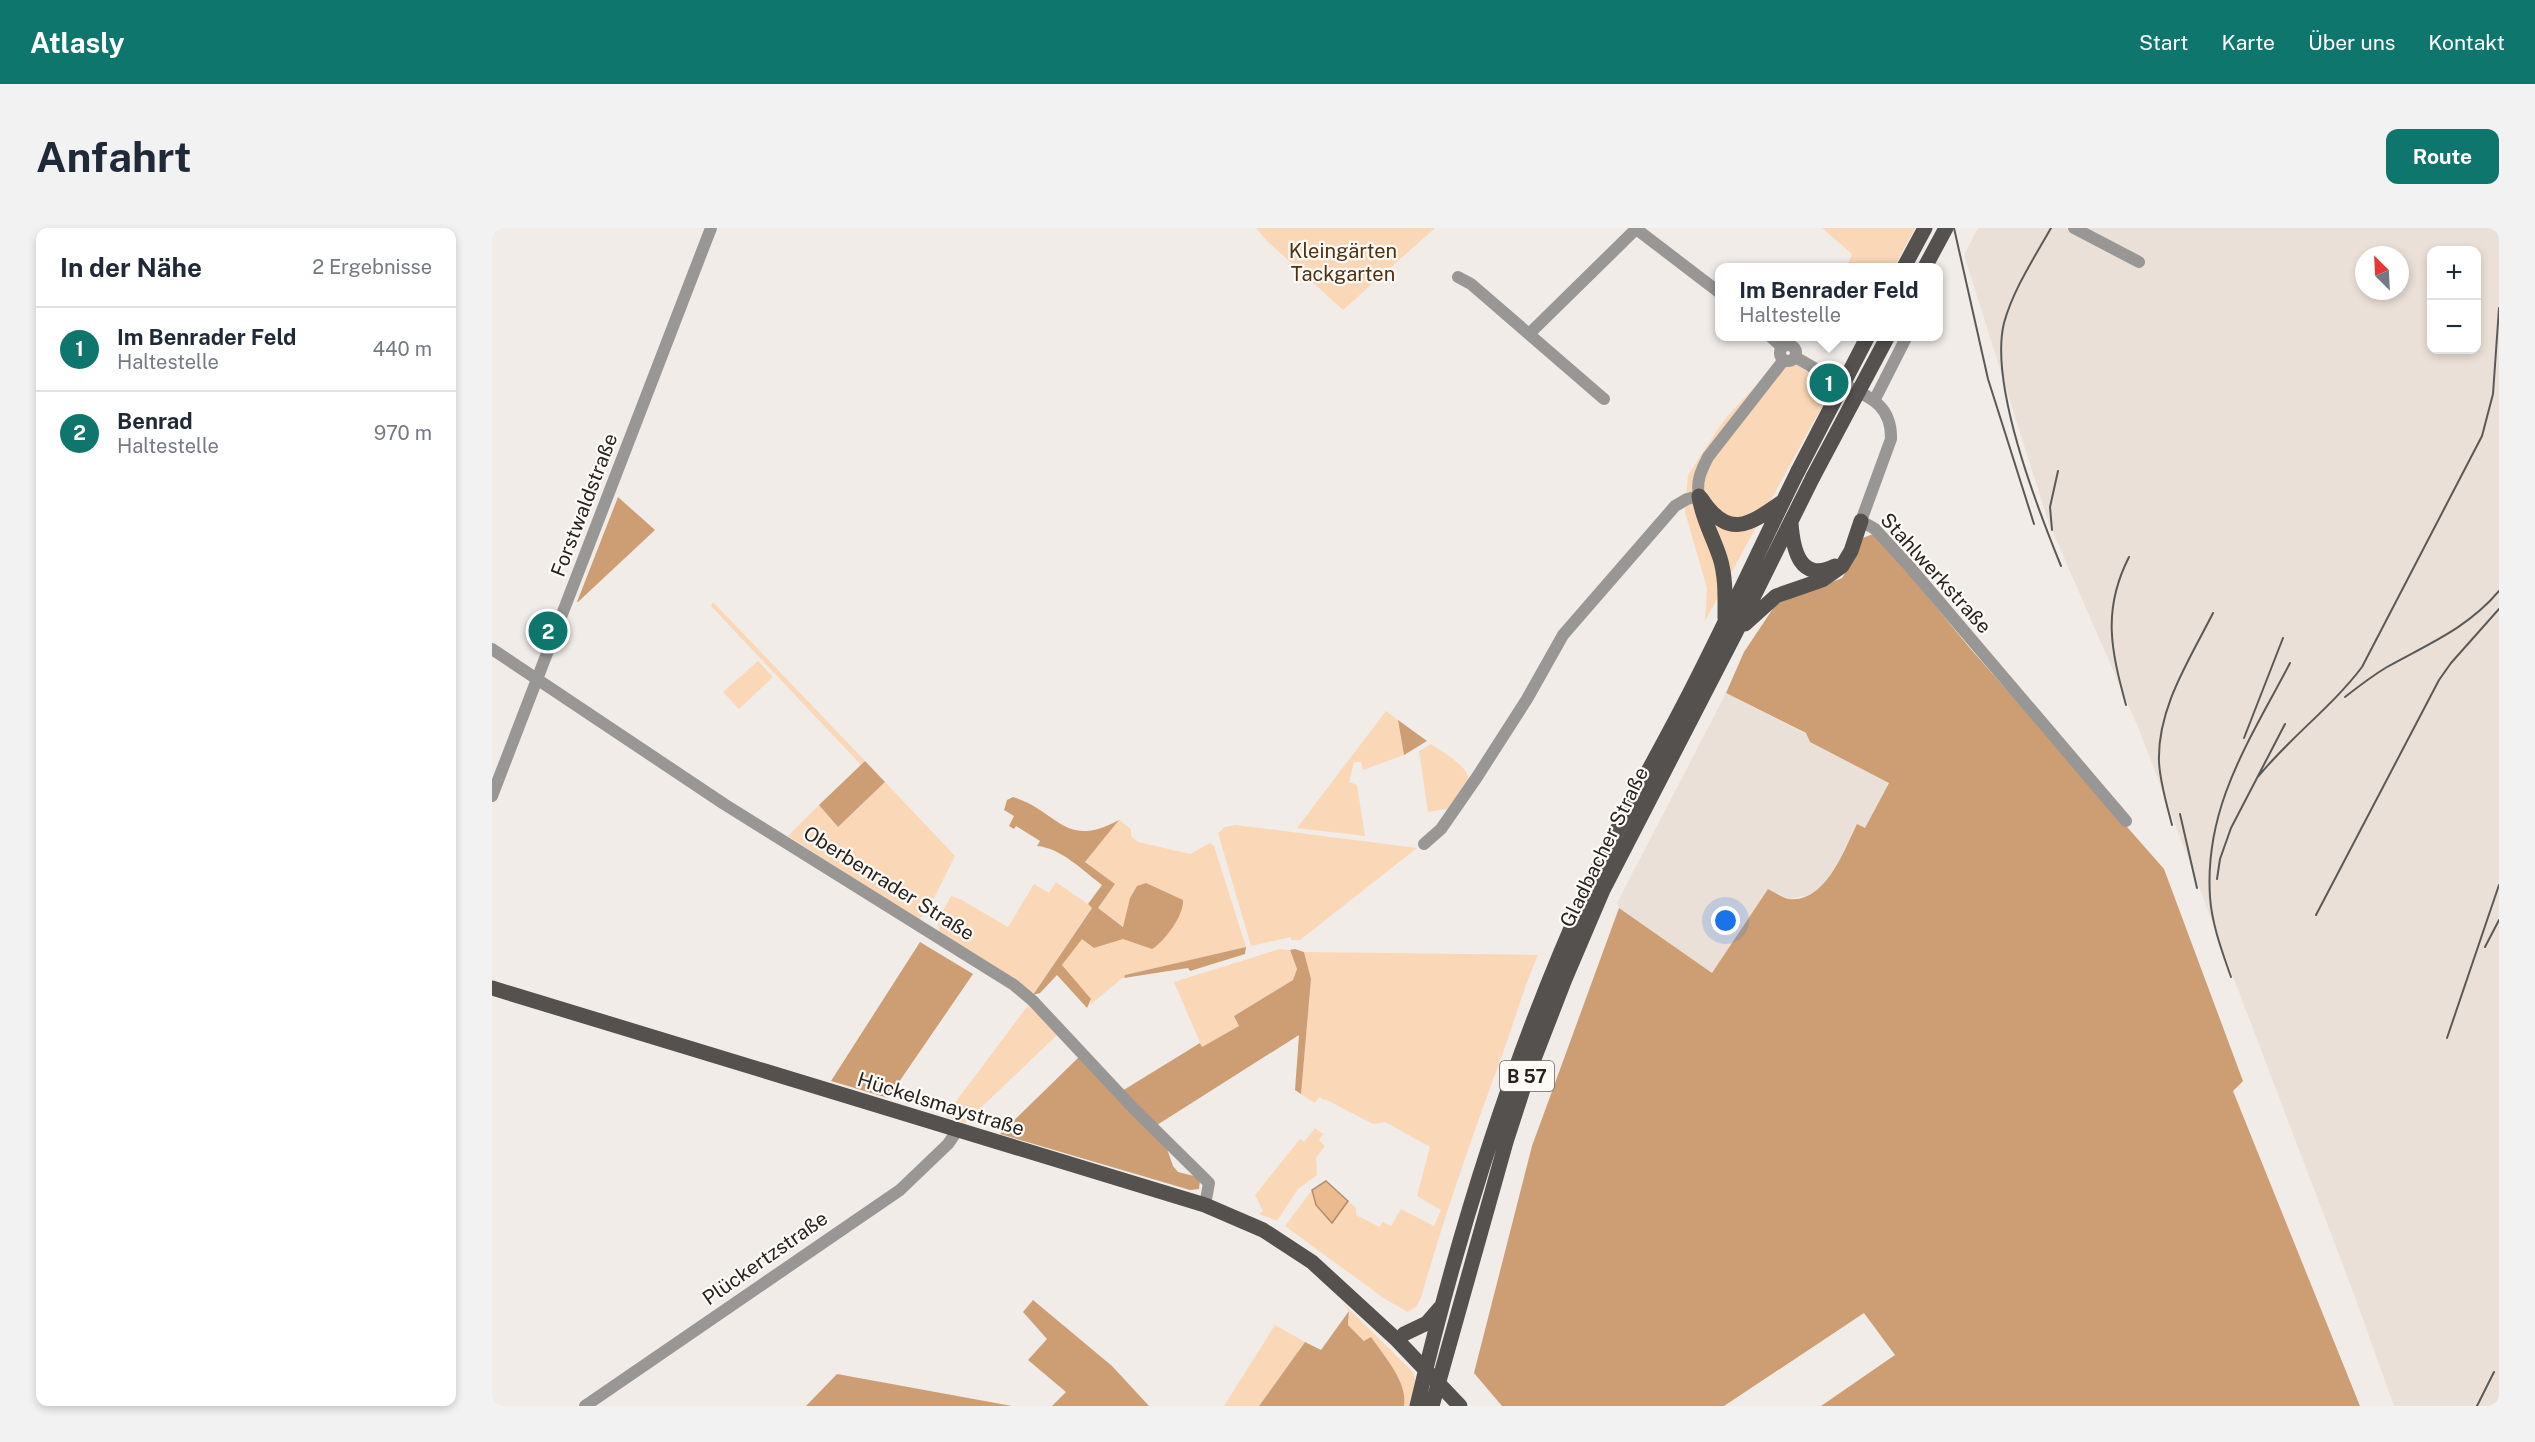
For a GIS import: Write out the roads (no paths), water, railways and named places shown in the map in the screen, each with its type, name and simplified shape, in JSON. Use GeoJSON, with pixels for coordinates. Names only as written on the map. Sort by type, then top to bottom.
{"type":"FeatureCollection","features":[{"type":"Feature","properties":{"kind":"main road"},"geometry":{"type":"LineString","coordinates":[[1906,263],[1925,228]]}},
{"type":"Feature","properties":{"kind":"main road"},"geometry":{"type":"LineString","coordinates":[[1927,263],[1946,228]]}},
{"type":"Feature","properties":{"kind":"main road","name":"Gladbacher Straße"},"geometry":{"type":"LineString","coordinates":[[1432,1406],[1506,1142],[1527,1077],[1565,979],[1603,890],[1730,629],[1782,502],[1865,341]]}},
{"type":"Feature","properties":{"kind":"main road","name":"Gladbacher Straße"},"geometry":{"type":"LineString","coordinates":[[1417,1406],[1465,1221],[1492,1137],[1552,973],[1611,843],[1790,521],[1885,341]]}},
{"type":"Feature","properties":{"kind":"main road"},"geometry":{"type":"LineString","coordinates":[[1699,496],[1710,513],[1725,522],[1739,525],[1754,522],[1782,502]]}},
{"type":"Feature","properties":{"kind":"main road"},"geometry":{"type":"LineString","coordinates":[[1699,496],[1701,512],[1720,556],[1730,629],[1776,596],[1822,580],[1842,566],[1861,521]]}},
{"type":"Feature","properties":{"kind":"main road"},"geometry":{"type":"LineString","coordinates":[[1790,521],[1795,554],[1810,569],[1823,570],[1840,564],[1847,558]]}},
{"type":"Feature","properties":{"kind":"main road","name":"Hückelsmaystraße"},"geometry":{"type":"LineString","coordinates":[[492,988],[1205,1205],[1263,1230],[1298,1251],[1357,1301],[1364,1311],[1440,1378],[1460,1406]]}},
{"type":"Feature","properties":{"kind":"main road","name":"Hückelsmaystraße"},"geometry":{"type":"LineString","coordinates":[[1357,1301],[1368,1306],[1404,1334],[1427,1365]]}},
{"type":"Feature","properties":{"kind":"main road"},"geometry":{"type":"LineString","coordinates":[[1404,1334],[1428,1323],[1442,1305]]}},
{"type":"Feature","properties":{"kind":"street","name":"Forstwaldstraße"},"geometry":{"type":"LineString","coordinates":[[492,796],[711,228]]}},
{"type":"Feature","properties":{"kind":"street"},"geometry":{"type":"LineString","coordinates":[[1530,333],[1636,228],[1715,290]]}},
{"type":"Feature","properties":{"kind":"street"},"geometry":{"type":"LineString","coordinates":[[2074,228],[2139,262]]}},
{"type":"Feature","properties":{"kind":"street"},"geometry":{"type":"LineString","coordinates":[[1458,277],[1471,284],[1530,333],[1604,399]]}},
{"type":"Feature","properties":{"kind":"street"},"geometry":{"type":"LineString","coordinates":[[1424,844],[1441,829],[1477,777],[1527,699],[1563,635],[1675,506],[1687,499],[1699,496],[1697,485],[1708,457],[1789,359],[1794,348],[1792,346],[1782,347],[1775,341]]}},
{"type":"Feature","properties":{"kind":"street"},"geometry":{"type":"LineString","coordinates":[[1789,359],[1875,399],[1904,341]]}},
{"type":"Feature","properties":{"kind":"street","name":"Stahlwerkstraße"},"geometry":{"type":"LineString","coordinates":[[1875,399],[1886,412],[1891,425],[1890,439],[1861,521],[1875,529],[1909,566],[2126,821]]}},
{"type":"Feature","properties":{"kind":"street","name":"Oberbenrader Straße"},"geometry":{"type":"LineString","coordinates":[[492,649],[724,804],[1014,985],[1033,1001],[1134,1109],[1209,1183],[1205,1205]]}},
{"type":"Feature","properties":{"kind":"street","name":"Plückertzstraße"},"geometry":{"type":"LineString","coordinates":[[585,1406],[900,1190],[948,1144],[957,1131]]}},
{"type":"Feature","properties":{"kind":"railway"},"geometry":{"type":"LineString","coordinates":[[1954,228],[1988,379],[2034,524]]}},
{"type":"Feature","properties":{"kind":"railway"},"geometry":{"type":"LineString","coordinates":[[2051,228],[2013,298],[2004,323],[2001,349],[2003,378],[2018,445],[2028,479],[2061,566]]}},
{"type":"Feature","properties":{"kind":"railway"},"geometry":{"type":"LineString","coordinates":[[2257,778],[2362,667],[2482,436],[2493,394],[2499,308]]}},
{"type":"Feature","properties":{"kind":"railway"},"geometry":{"type":"LineString","coordinates":[[2052,530],[2050,507],[2058,471]]}},
{"type":"Feature","properties":{"kind":"railway"},"geometry":{"type":"LineString","coordinates":[[2126,705],[2113,648],[2112,613],[2115,595],[2129,557]]}},
{"type":"Feature","properties":{"kind":"railway"},"geometry":{"type":"LineString","coordinates":[[2345,697],[2381,670],[2461,625],[2499,591]]}},
{"type":"Feature","properties":{"kind":"railway"},"geometry":{"type":"LineString","coordinates":[[2316,915],[2439,680],[2451,663],[2499,609]]}},
{"type":"Feature","properties":{"kind":"railway"},"geometry":{"type":"LineString","coordinates":[[2172,825],[2159,762],[2163,722],[2185,666],[2213,613]]}},
{"type":"Feature","properties":{"kind":"railway"},"geometry":{"type":"LineString","coordinates":[[2244,738],[2283,638]]}},
{"type":"Feature","properties":{"kind":"railway"},"geometry":{"type":"LineString","coordinates":[[2231,977],[2211,907],[2210,864],[2214,833],[2233,775],[2290,663]]}},
{"type":"Feature","properties":{"kind":"railway"},"geometry":{"type":"LineString","coordinates":[[2217,879],[2220,859],[2231,828],[2285,724]]}},
{"type":"Feature","properties":{"kind":"railway"},"geometry":{"type":"LineString","coordinates":[[2180,814],[2197,888]]}},
{"type":"Feature","properties":{"kind":"railway"},"geometry":{"type":"LineString","coordinates":[[2447,1038],[2499,885]]}},
{"type":"Feature","properties":{"kind":"railway"},"geometry":{"type":"LineString","coordinates":[[2485,947],[2499,920]]}},
{"type":"Feature","properties":{"kind":"railway"},"geometry":{"type":"LineString","coordinates":[[2477,1406],[2494,1372]]}},
{"type":"Feature","properties":{"kind":"place","name":"Im Benrader Feld"},"geometry":{"type":"Point","coordinates":[1829,383]}},
{"type":"Feature","properties":{"kind":"place","name":"Benrad"},"geometry":{"type":"Point","coordinates":[548,631]}},
{"type":"Feature","properties":{"kind":"park label","name":"Kleingärten Tackgarten"},"geometry":{"type":"Point","coordinates":[1343,262]}}]}
